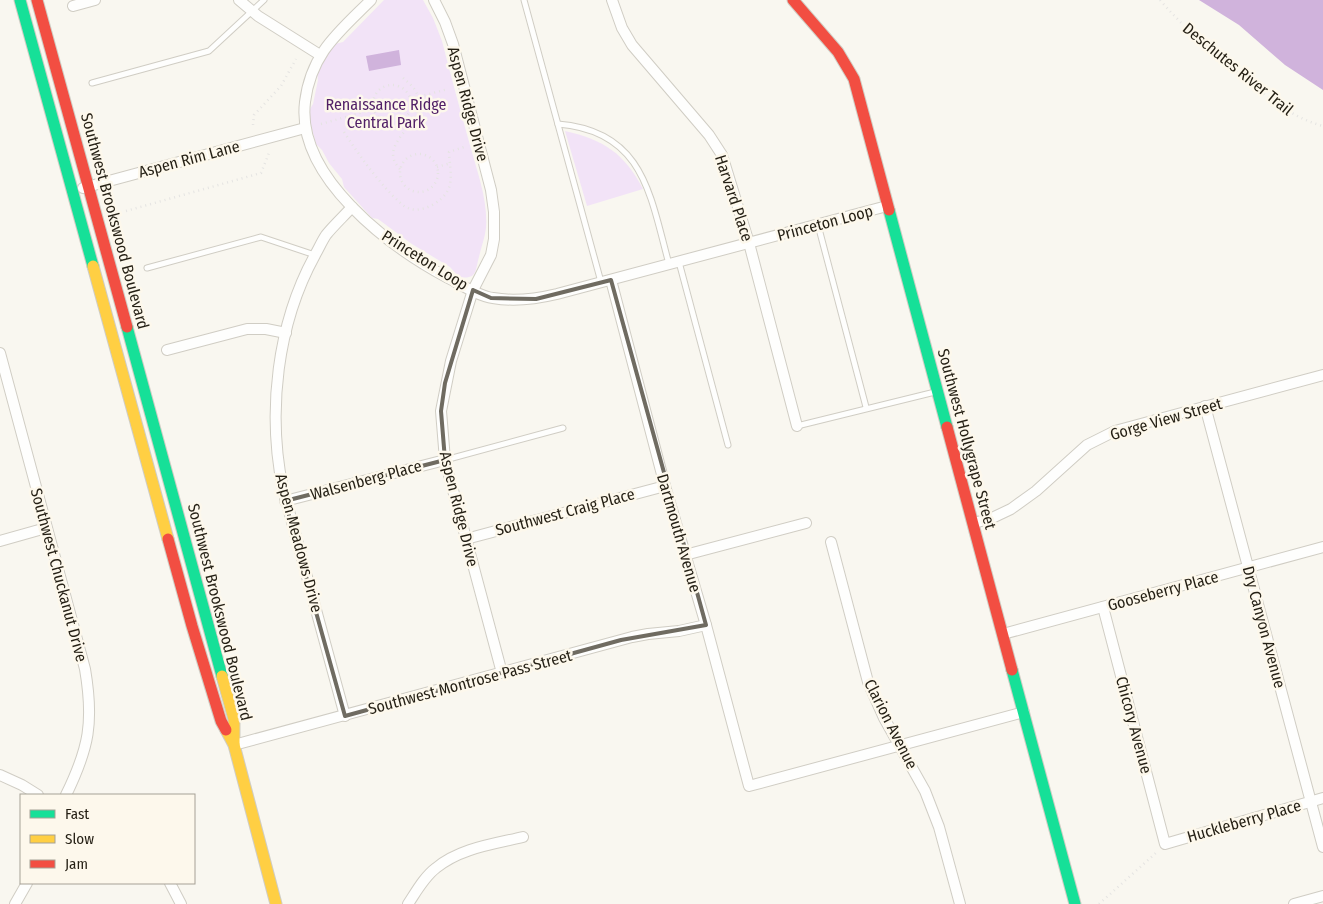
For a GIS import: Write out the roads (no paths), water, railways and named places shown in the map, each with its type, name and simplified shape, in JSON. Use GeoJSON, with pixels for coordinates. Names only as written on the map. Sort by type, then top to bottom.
{"type":"FeatureCollection","features":[{"type":"Feature","properties":{"kind":"main road","name":"Southwest Brookswood Boulevard"},"geometry":{"type":"LineString","coordinates":[[20,0],[192,626],[221,722],[234,745]]}},
{"type":"Feature","properties":{"kind":"main road","name":"Southwest Brookswood Boulevard"},"geometry":{"type":"LineString","coordinates":[[37,0],[234,719],[234,745]]}},
{"type":"Feature","properties":{"kind":"main road","name":"Southwest Hollygrape Street"},"geometry":{"type":"LineString","coordinates":[[793,0],[838,52],[854,79],[1075,904]]}},
{"type":"Feature","properties":{"kind":"main road"},"geometry":{"type":"LineString","coordinates":[[234,745],[276,904]]}},
{"type":"Feature","properties":{"kind":"street"},"geometry":{"type":"LineString","coordinates":[[239,0],[252,12],[320,55]]}},
{"type":"Feature","properties":{"kind":"street","name":"Princeton Loop"},"geometry":{"type":"LineString","coordinates":[[371,0],[333,38],[320,55],[312,72],[305,104],[305,128],[309,142],[316,158],[352,207],[381,234],[438,272],[491,298],[514,300],[557,294],[887,206]]}},
{"type":"Feature","properties":{"kind":"street","name":"Aspen Ridge Drive"},"geometry":{"type":"LineString","coordinates":[[434,0],[453,44],[492,190],[494,239],[491,255],[473,290],[451,360],[441,411],[444,460],[502,673]]}},
{"type":"Feature","properties":{"kind":"street","name":"Harvard Place"},"geometry":{"type":"LineString","coordinates":[[612,0],[622,28],[632,45],[709,134],[720,150],[732,183],[749,243],[797,426]]}},
{"type":"Feature","properties":{"kind":"street"},"geometry":{"type":"LineString","coordinates":[[73,6],[91,1]]}},
{"type":"Feature","properties":{"kind":"street","name":"Aspen Rim Lane"},"geometry":{"type":"LineString","coordinates":[[72,191],[305,128]]}},
{"type":"Feature","properties":{"kind":"street","name":"Aspen Meadows Drive"},"geometry":{"type":"LineString","coordinates":[[345,716],[285,501],[278,464],[276,409],[280,365],[286,333],[305,273],[325,236],[352,207]]}},
{"type":"Feature","properties":{"kind":"street","name":"Dartmouth Avenue"},"geometry":{"type":"LineString","coordinates":[[606,281],[706,624],[749,786],[900,746]]}},
{"type":"Feature","properties":{"kind":"street"},"geometry":{"type":"LineString","coordinates":[[167,350],[248,329],[266,329],[286,333]]}},
{"type":"Feature","properties":{"kind":"street","name":"Southwest Chuckanut Drive"},"geometry":{"type":"LineString","coordinates":[[0,354],[85,669],[89,693],[90,716],[87,742],[78,770],[66,794]]}},
{"type":"Feature","properties":{"kind":"street","name":"Gorge View Street"},"geometry":{"type":"LineString","coordinates":[[974,523],[1011,510],[1036,491],[1087,445],[1115,431],[1323,375]]}},
{"type":"Feature","properties":{"kind":"street","name":"Dry Canyon Avenue"},"geometry":{"type":"LineString","coordinates":[[1205,406],[1323,847]]}},
{"type":"Feature","properties":{"kind":"street","name":"Walsenberg Place"},"geometry":{"type":"LineString","coordinates":[[285,501],[444,460]]}},
{"type":"Feature","properties":{"kind":"street","name":"Southwest Craig Place"},"geometry":{"type":"LineString","coordinates":[[466,539],[665,486]]}},
{"type":"Feature","properties":{"kind":"street"},"geometry":{"type":"LineString","coordinates":[[685,555],[806,523]]}},
{"type":"Feature","properties":{"kind":"street"},"geometry":{"type":"LineString","coordinates":[[0,541],[46,528]]}},
{"type":"Feature","properties":{"kind":"street","name":"Clarion Avenue"},"geometry":{"type":"LineString","coordinates":[[830,542],[868,682],[884,718],[925,791],[939,827],[960,904]]}},
{"type":"Feature","properties":{"kind":"street","name":"Gooseberry Place"},"geometry":{"type":"LineString","coordinates":[[1003,634],[1323,547]]}},
{"type":"Feature","properties":{"kind":"street","name":"Chicory Avenue"},"geometry":{"type":"LineString","coordinates":[[1103,607],[1165,844]]}},
{"type":"Feature","properties":{"kind":"street","name":"Southwest Montrose Pass Street"},"geometry":{"type":"LineString","coordinates":[[234,745],[632,637],[679,631],[706,624]]}},
{"type":"Feature","properties":{"kind":"street"},"geometry":{"type":"LineString","coordinates":[[900,746],[1024,712]]}},
{"type":"Feature","properties":{"kind":"street"},"geometry":{"type":"LineString","coordinates":[[0,775],[36,794]]}},
{"type":"Feature","properties":{"kind":"street","name":"Huckleberry Place"},"geometry":{"type":"LineString","coordinates":[[1165,844],[1323,798]]}},
{"type":"Feature","properties":{"kind":"street"},"geometry":{"type":"LineString","coordinates":[[408,904],[424,881],[446,860],[470,850],[523,837]]}},
{"type":"Feature","properties":{"kind":"street"},"geometry":{"type":"LineString","coordinates":[[14,904],[26,884]]}},
{"type":"Feature","properties":{"kind":"street"},"geometry":{"type":"LineString","coordinates":[[171,884],[181,904]]}},
{"type":"Feature","properties":{"kind":"street"},"geometry":{"type":"LineString","coordinates":[[1294,904],[1323,896]]}},
{"type":"Feature","properties":{"kind":"lane"},"geometry":{"type":"LineString","coordinates":[[92,83],[209,51],[264,0]]}},
{"type":"Feature","properties":{"kind":"lane"},"geometry":{"type":"LineString","coordinates":[[524,0],[558,124],[606,281]]}},
{"type":"Feature","properties":{"kind":"lane"},"geometry":{"type":"LineString","coordinates":[[558,124],[583,128],[602,136],[618,146],[634,163],[648,187],[674,263],[728,445]]}},
{"type":"Feature","properties":{"kind":"lane"},"geometry":{"type":"LineString","coordinates":[[818,225],[866,407]]}},
{"type":"Feature","properties":{"kind":"lane"},"geometry":{"type":"LineString","coordinates":[[147,268],[261,237],[315,255]]}},
{"type":"Feature","properties":{"kind":"lane"},"geometry":{"type":"LineString","coordinates":[[797,426],[866,407],[938,391]]}},
{"type":"Feature","properties":{"kind":"lane","name":"Walsenberg Place"},"geometry":{"type":"LineString","coordinates":[[444,460],[563,428]]}},
{"type":"Feature","properties":{"kind":"park label","name":"Renaissance Ridge Central Park"},"geometry":{"type":"Point","coordinates":[386,113]}}]}
